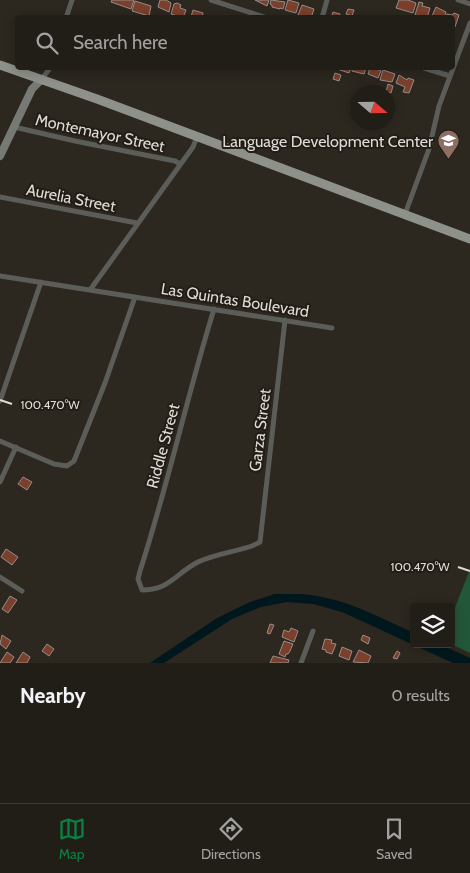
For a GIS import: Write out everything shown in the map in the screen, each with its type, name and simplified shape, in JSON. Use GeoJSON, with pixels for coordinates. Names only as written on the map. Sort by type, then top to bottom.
{"type":"FeatureCollection","features":[{"type":"Feature","properties":{"kind":"main road"},"geometry":{"type":"LineString","coordinates":[[0,65],[197,136],[470,239]]}},
{"type":"Feature","properties":{"kind":"street"},"geometry":{"type":"LineString","coordinates":[[67,15],[72,0]]}},
{"type":"Feature","properties":{"kind":"street"},"geometry":{"type":"LineString","coordinates":[[212,0],[258,15]]}},
{"type":"Feature","properties":{"kind":"street"},"geometry":{"type":"LineString","coordinates":[[323,15],[327,0]]}},
{"type":"Feature","properties":{"kind":"street"},"geometry":{"type":"LineString","coordinates":[[458,0],[470,4]]}},
{"type":"Feature","properties":{"kind":"street"},"geometry":{"type":"LineString","coordinates":[[455,63],[470,23]]}},
{"type":"Feature","properties":{"kind":"street"},"geometry":{"type":"LineString","coordinates":[[0,156],[32,89],[49,70]]}},
{"type":"Feature","properties":{"kind":"street"},"geometry":{"type":"LineString","coordinates":[[430,70],[450,76]]}},
{"type":"Feature","properties":{"kind":"street"},"geometry":{"type":"LineString","coordinates":[[405,214],[429,149],[439,106],[452,70]]}},
{"type":"Feature","properties":{"kind":"street","name":"Montemayor Street"},"geometry":{"type":"LineString","coordinates":[[14,126],[75,141],[175,161],[180,164]]}},
{"type":"Feature","properties":{"kind":"street","name":"Montemayor Street"},"geometry":{"type":"LineString","coordinates":[[90,290],[193,147],[197,136]]}},
{"type":"Feature","properties":{"kind":"street","name":"Aurelia Street"},"geometry":{"type":"LineString","coordinates":[[0,197],[137,223]]}},
{"type":"Feature","properties":{"kind":"street","name":"Las Quintas Boulevard"},"geometry":{"type":"LineString","coordinates":[[0,276],[332,328]]}},
{"type":"Feature","properties":{"kind":"street"},"geometry":{"type":"LineString","coordinates":[[0,401],[41,282]]}},
{"type":"Feature","properties":{"kind":"street"},"geometry":{"type":"LineString","coordinates":[[0,441],[54,464],[67,466],[74,461],[135,297]]}},
{"type":"Feature","properties":{"kind":"street","name":"Riddle Street"},"geometry":{"type":"LineString","coordinates":[[214,309],[138,579],[142,590],[155,590],[198,562],[260,542]]}},
{"type":"Feature","properties":{"kind":"street","name":"Garza Street"},"geometry":{"type":"LineString","coordinates":[[260,542],[285,320]]}},
{"type":"Feature","properties":{"kind":"street"},"geometry":{"type":"LineString","coordinates":[[0,482],[16,447]]}},
{"type":"Feature","properties":{"kind":"street"},"geometry":{"type":"LineString","coordinates":[[0,577],[22,591]]}},
{"type":"Feature","properties":{"kind":"street"},"geometry":{"type":"LineString","coordinates":[[309,663],[301,662],[313,631]]}},
{"type":"Feature","properties":{"kind":"green space"},"geometry":{"type":"Polygon","coordinates":[[[470,569],[470,653],[455,646],[455,608],[470,569]]]}},
{"type":"Feature","properties":{"kind":"water"},"geometry":{"type":"Polygon","coordinates":[[[275,594],[299,594],[346,603],[410,631],[410,643],[342,612],[313,604],[287,602],[261,607],[232,619],[164,663],[150,663],[217,618],[250,602],[275,594]]]}},
{"type":"Feature","properties":{"kind":"water"},"geometry":{"type":"Polygon","coordinates":[[[420,648],[448,648],[470,658],[470,663],[453,663],[420,648]]]}},
{"type":"Feature","properties":{"kind":"building"},"geometry":{"type":"Polygon","coordinates":[[[112,0],[134,0],[131,9],[111,2],[112,0]]]}},
{"type":"Feature","properties":{"kind":"building"},"geometry":{"type":"Polygon","coordinates":[[[160,0],[166,0],[171,3],[169,12],[158,7],[160,0]]]}},
{"type":"Feature","properties":{"kind":"building"},"geometry":{"type":"Polygon","coordinates":[[[255,0],[269,0],[267,6],[255,0]]]}},
{"type":"Feature","properties":{"kind":"building"},"geometry":{"type":"Polygon","coordinates":[[[271,0],[285,2],[283,9],[272,7],[270,4],[271,0]]]}},
{"type":"Feature","properties":{"kind":"building"},"geometry":{"type":"Polygon","coordinates":[[[288,0],[299,3],[296,13],[285,10],[288,0]]]}},
{"type":"Feature","properties":{"kind":"building"},"geometry":{"type":"Polygon","coordinates":[[[399,0],[408,0],[416,3],[413,13],[396,8],[399,0]]]}},
{"type":"Feature","properties":{"kind":"building"},"geometry":{"type":"Polygon","coordinates":[[[135,1],[151,6],[149,15],[132,11],[135,1]]]}},
{"type":"Feature","properties":{"kind":"building"},"geometry":{"type":"Polygon","coordinates":[[[419,2],[423,3],[422,6],[430,8],[428,15],[415,15],[419,2]]]}},
{"type":"Feature","properties":{"kind":"building"},"geometry":{"type":"Polygon","coordinates":[[[174,4],[181,5],[180,8],[186,10],[184,15],[171,14],[174,4]]]}},
{"type":"Feature","properties":{"kind":"building"},"geometry":{"type":"Polygon","coordinates":[[[302,5],[314,9],[312,15],[298,15],[302,5]]]}},
{"type":"Feature","properties":{"kind":"building"},"geometry":{"type":"Polygon","coordinates":[[[436,7],[446,12],[445,15],[432,15],[436,7]]]}},
{"type":"Feature","properties":{"kind":"building"},"geometry":{"type":"Polygon","coordinates":[[[348,9],[354,10],[352,15],[346,14],[348,9]]]}},
{"type":"Feature","properties":{"kind":"building"},"geometry":{"type":"Polygon","coordinates":[[[193,10],[203,13],[203,15],[192,15],[193,10]]]}},
{"type":"Feature","properties":{"kind":"building"},"geometry":{"type":"Polygon","coordinates":[[[454,13],[459,15],[455,27],[455,15],[452,15],[454,13]]]}},
{"type":"Feature","properties":{"kind":"building"},"geometry":{"type":"Polygon","coordinates":[[[352,70],[365,70],[364,74],[352,70]]]}},
{"type":"Feature","properties":{"kind":"building"},"geometry":{"type":"Polygon","coordinates":[[[369,70],[381,71],[378,78],[368,74],[369,70]]]}},
{"type":"Feature","properties":{"kind":"building"},"geometry":{"type":"Polygon","coordinates":[[[383,70],[395,74],[392,82],[380,80],[383,70]]]}},
{"type":"Feature","properties":{"kind":"building"},"geometry":{"type":"Polygon","coordinates":[[[335,73],[341,75],[339,81],[333,79],[335,73]]]}},
{"type":"Feature","properties":{"kind":"building"},"geometry":{"type":"Polygon","coordinates":[[[399,75],[407,80],[408,78],[414,80],[409,93],[403,92],[405,87],[396,83],[399,75]]]}},
{"type":"Feature","properties":{"kind":"building"},"geometry":{"type":"Polygon","coordinates":[[[23,477],[32,482],[27,490],[18,484],[23,477]]]}},
{"type":"Feature","properties":{"kind":"building"},"geometry":{"type":"Polygon","coordinates":[[[6,549],[18,557],[12,565],[1,557],[6,549]]]}},
{"type":"Feature","properties":{"kind":"building"},"geometry":{"type":"Polygon","coordinates":[[[10,596],[17,600],[8,613],[2,609],[10,596]]]}},
{"type":"Feature","properties":{"kind":"building"},"geometry":{"type":"Polygon","coordinates":[[[270,624],[274,625],[270,634],[267,633],[270,624]]]}},
{"type":"Feature","properties":{"kind":"building"},"geometry":{"type":"Polygon","coordinates":[[[291,628],[298,631],[294,642],[282,637],[284,630],[289,632],[291,628]]]}},
{"type":"Feature","properties":{"kind":"building"},"geometry":{"type":"Polygon","coordinates":[[[2,635],[11,641],[6,649],[0,644],[2,635]]]}},
{"type":"Feature","properties":{"kind":"building"},"geometry":{"type":"Polygon","coordinates":[[[363,635],[370,638],[368,644],[361,640],[363,635]]]}},
{"type":"Feature","properties":{"kind":"building"},"geometry":{"type":"Polygon","coordinates":[[[325,639],[332,640],[331,643],[336,644],[332,654],[322,649],[325,639]]]}},
{"type":"Feature","properties":{"kind":"building"},"geometry":{"type":"Polygon","coordinates":[[[284,641],[293,644],[285,657],[279,654],[284,641]]]}},
{"type":"Feature","properties":{"kind":"building"},"geometry":{"type":"Polygon","coordinates":[[[47,644],[54,649],[49,656],[42,651],[47,644]]]}},
{"type":"Feature","properties":{"kind":"building"},"geometry":{"type":"Polygon","coordinates":[[[342,647],[352,651],[349,660],[339,656],[342,647]]]}},
{"type":"Feature","properties":{"kind":"building"},"geometry":{"type":"Polygon","coordinates":[[[359,650],[371,656],[368,663],[353,662],[359,650]]]}},
{"type":"Feature","properties":{"kind":"building"},"geometry":{"type":"Polygon","coordinates":[[[397,651],[400,653],[397,659],[393,658],[397,651]]]}},
{"type":"Feature","properties":{"kind":"building"},"geometry":{"type":"Polygon","coordinates":[[[7,652],[14,657],[10,663],[0,663],[7,652]]]}},
{"type":"Feature","properties":{"kind":"building"},"geometry":{"type":"Polygon","coordinates":[[[23,652],[30,657],[27,663],[16,663],[23,652]]]}},
{"type":"Feature","properties":{"kind":"building"},"geometry":{"type":"Polygon","coordinates":[[[273,656],[289,660],[288,663],[270,663],[273,656]]]}},
{"type":"Feature","properties":{"kind":"place","name":"Language Development Center"},"geometry":{"type":"Point","coordinates":[449,160]}}]}
